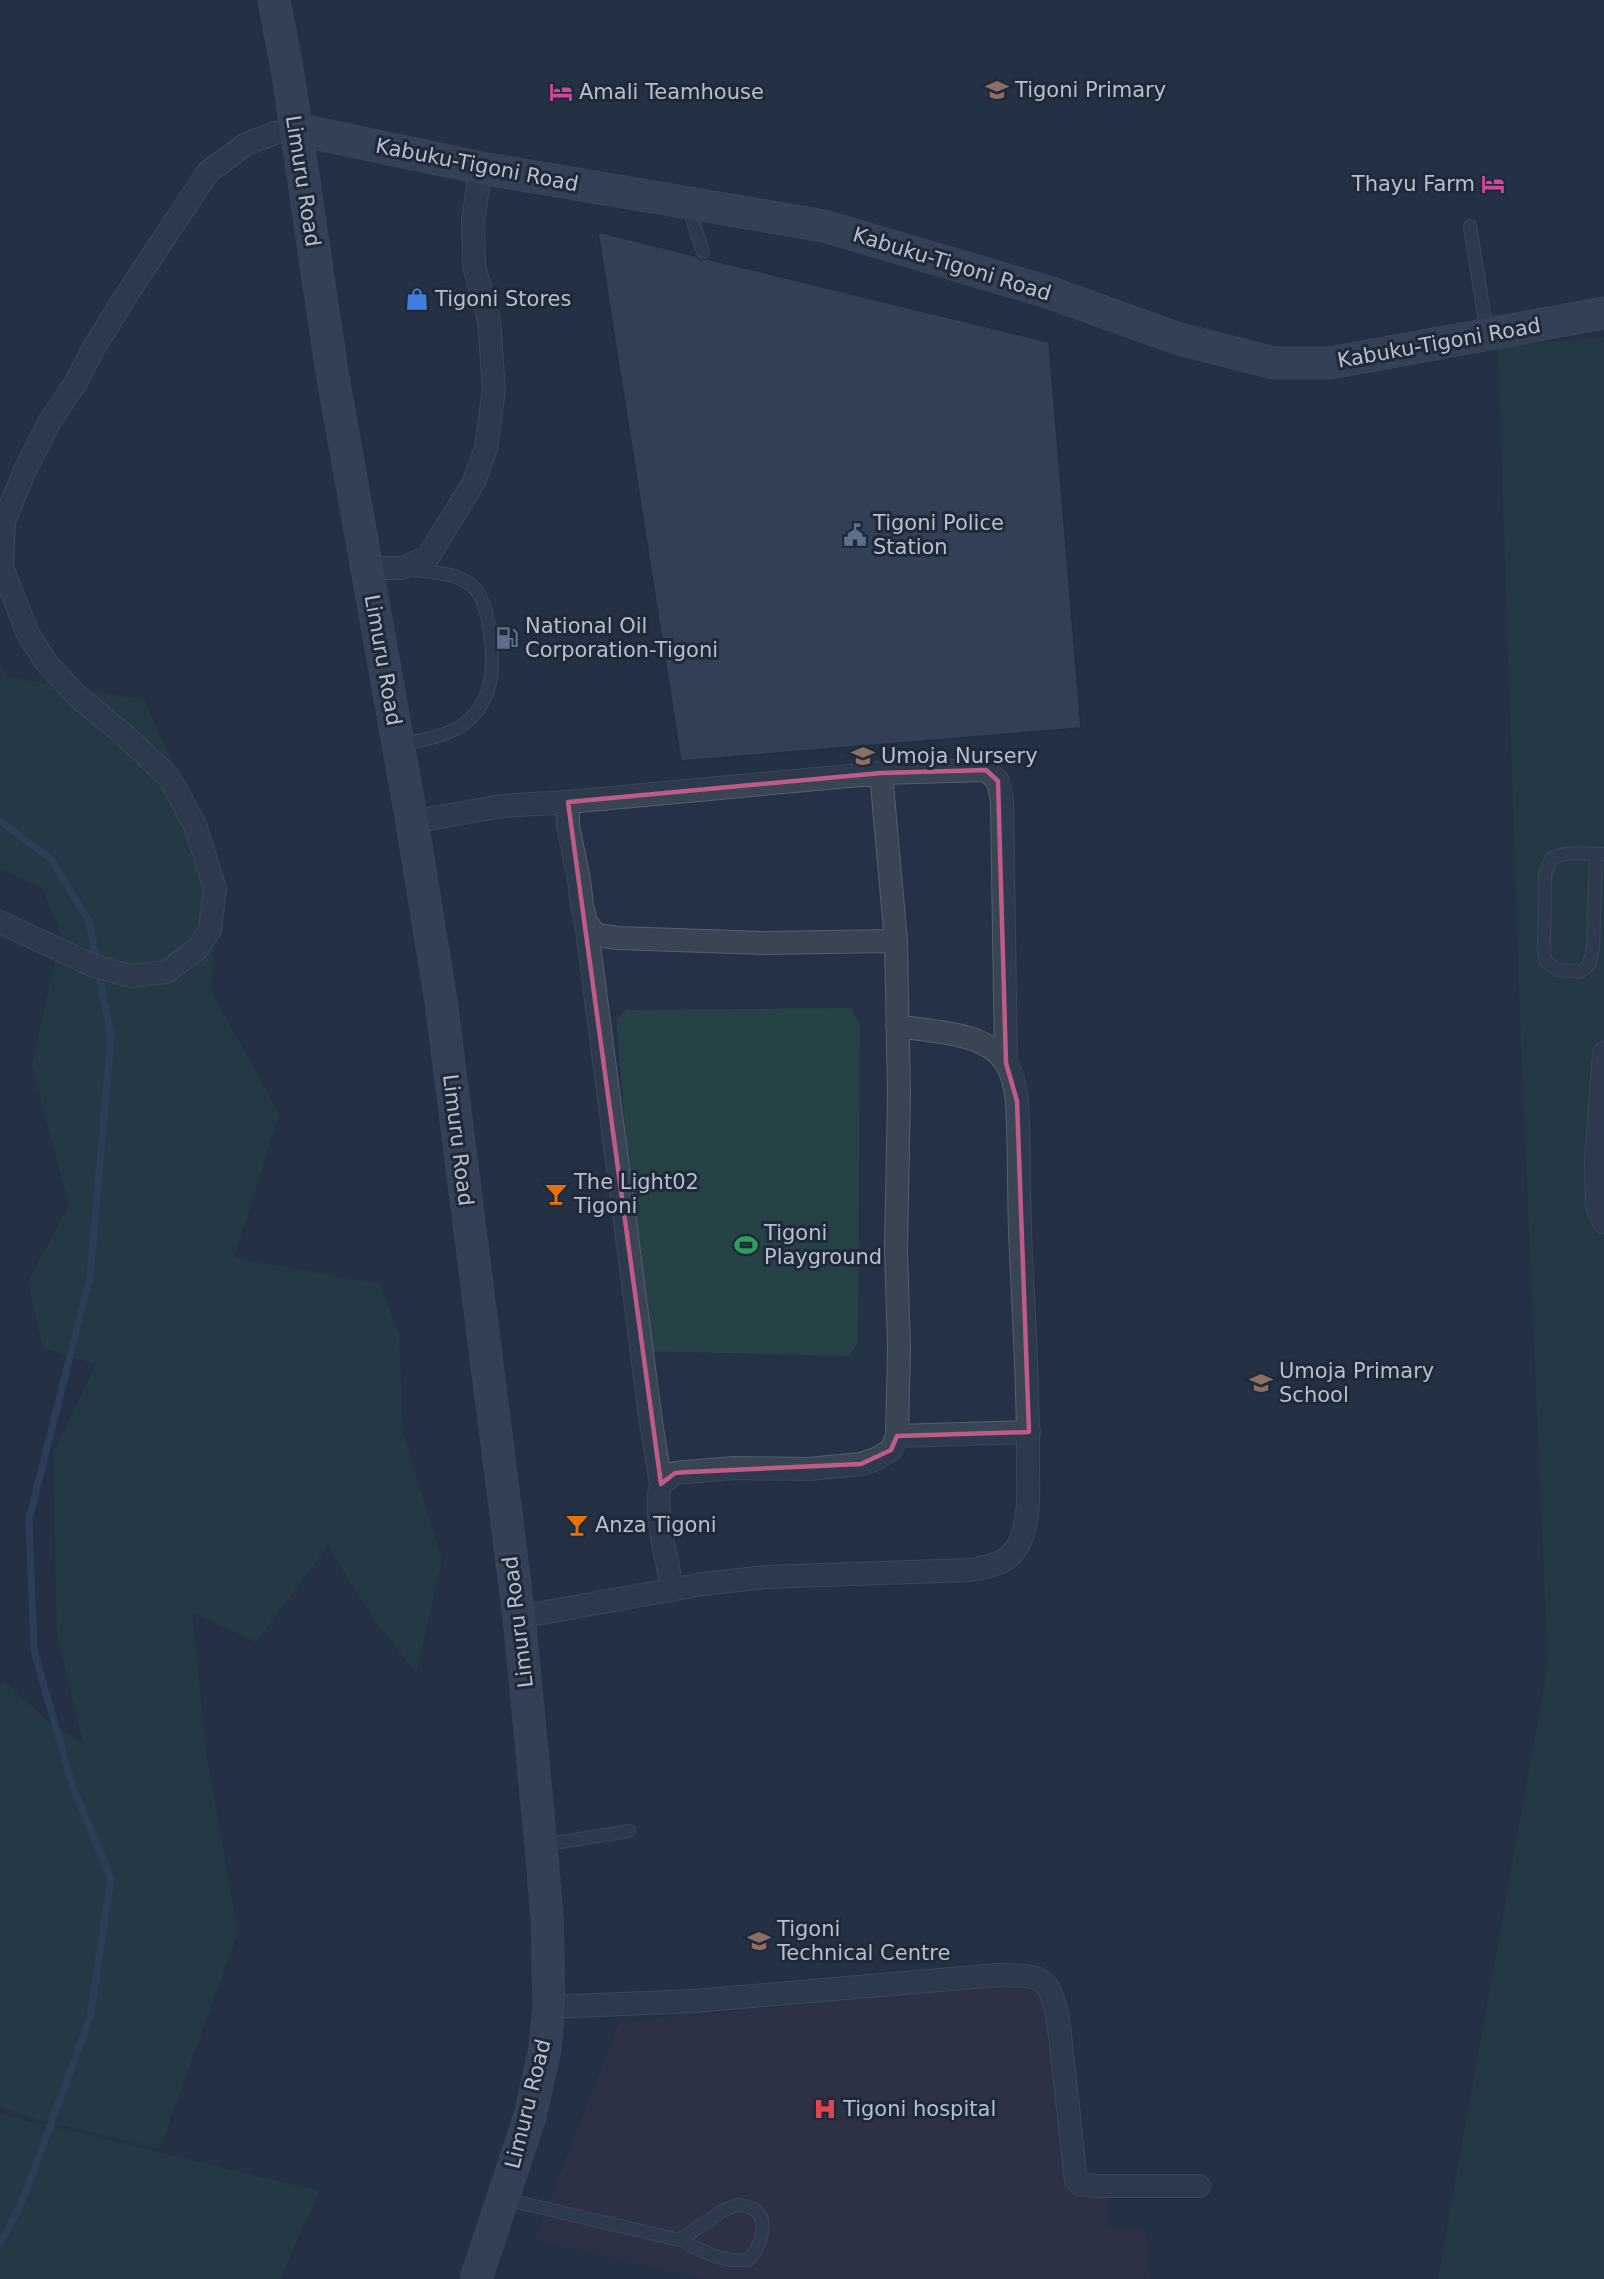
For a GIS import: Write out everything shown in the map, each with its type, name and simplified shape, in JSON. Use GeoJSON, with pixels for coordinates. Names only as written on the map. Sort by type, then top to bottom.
{"type":"FeatureCollection","features":[{"type":"Feature","properties":{"kind":"main road","name":"Limuru Road"},"geometry":{"type":"LineString","coordinates":[[274,0],[288,74],[332,372],[368,568],[441,1001],[519,1617],[541,1845],[547,1917],[549,2007],[545,2049],[530,2116],[476,2279]]}},
{"type":"Feature","properties":{"kind":"main road","name":"Kabuku-Tigoni Road"},"geometry":{"type":"LineString","coordinates":[[295,129],[481,168],[824,225],[1051,293],[1176,338],[1274,363],[1330,363],[1604,313]]}},
{"type":"Feature","properties":{"kind":"street"},"geometry":{"type":"LineString","coordinates":[[0,922],[94,966],[131,976],[166,972],[197,950],[210,930],[215,889],[195,825],[169,777],[122,733],[76,695],[45,661],[28,634],[2,567],[4,521],[26,468],[50,421],[75,384],[122,302],[208,172],[246,144],[275,133],[295,129]]}},
{"type":"Feature","properties":{"kind":"street"},"geometry":{"type":"LineString","coordinates":[[368,568],[402,568],[428,557],[474,482],[486,448],[494,389],[489,320],[474,266],[473,220],[481,168]]}},
{"type":"Feature","properties":{"kind":"street"},"geometry":{"type":"LineString","coordinates":[[412,822],[502,806],[880,773],[986,770],[998,781],[1002,801],[1006,1063]]}},
{"type":"Feature","properties":{"kind":"street"},"geometry":{"type":"LineString","coordinates":[[661,1484],[675,1473],[734,1468],[809,1469],[861,1464],[876,1460],[891,1450],[897,1436],[899,1360],[896,1250],[899,1094],[896,941],[880,773]]}},
{"type":"Feature","properties":{"kind":"street"},"geometry":{"type":"LineString","coordinates":[[568,802],[568,826],[586,922],[661,1484],[658,1502],[672,1589]]}},
{"type":"Feature","properties":{"kind":"street"},"geometry":{"type":"LineString","coordinates":[[586,922],[596,935],[618,938],[764,943],[896,941]]}},
{"type":"Feature","properties":{"kind":"street"},"geometry":{"type":"LineString","coordinates":[[519,1617],[672,1589],[765,1577],[970,1570],[999,1564],[1013,1554],[1026,1523],[1029,1432],[1019,1219],[1017,1101],[1013,1078],[1006,1063],[996,1052],[978,1041],[897,1026]]}},
{"type":"Feature","properties":{"kind":"street"},"geometry":{"type":"LineString","coordinates":[[1604,1053],[1596,1162],[1597,1205],[1604,1222]]}},
{"type":"Feature","properties":{"kind":"street"},"geometry":{"type":"LineString","coordinates":[[897,1436],[1029,1432]]}},
{"type":"Feature","properties":{"kind":"street"},"geometry":{"type":"LineString","coordinates":[[549,2007],[695,2001],[997,1975],[1039,1978],[1046,1983],[1053,1995],[1058,2018],[1076,2180],[1082,2185],[1099,2186],[1199,2186]]}},
{"type":"Feature","properties":{"kind":"lane"},"geometry":{"type":"LineString","coordinates":[[687,202],[703,252]]}},
{"type":"Feature","properties":{"kind":"lane"},"geometry":{"type":"LineString","coordinates":[[1470,226],[1487,334]]}},
{"type":"Feature","properties":{"kind":"lane"},"geometry":{"type":"LineString","coordinates":[[398,745],[456,729],[472,717],[483,703],[490,682],[492,659],[490,632],[482,596],[473,585],[447,573],[402,568]]}},
{"type":"Feature","properties":{"kind":"lane"},"geometry":{"type":"LineString","coordinates":[[1560,854],[1600,854],[1593,949],[1589,965],[1580,972],[1558,970],[1546,962],[1544,952],[1545,875],[1551,859],[1560,854]]}},
{"type":"Feature","properties":{"kind":"lane"},"geometry":{"type":"LineString","coordinates":[[541,1845],[629,1832]]}},
{"type":"Feature","properties":{"kind":"lane"},"geometry":{"type":"LineString","coordinates":[[503,2199],[680,2240],[722,2259],[738,2262],[750,2259],[758,2248],[763,2230],[762,2218],[756,2210],[748,2206],[737,2205],[722,2211],[680,2240]]}},
{"type":"Feature","properties":{"kind":"highlighted area"},"geometry":{"type":"Polygon","coordinates":[[[986,770],[998,781],[1006,1063],[1017,1101],[1029,1432],[897,1436],[891,1450],[861,1464],[675,1473],[661,1484],[568,802],[881,773],[986,770]]]}},
{"type":"Feature","properties":{"kind":"shaded area","name":"Tigoni hospital"},"geometry":{"type":"Polygon","coordinates":[[[1055,1978],[1071,2195],[1107,2195],[1107,2228],[1145,2228],[1151,2279],[703,2279],[534,2240],[619,2023],[1055,1978]]]}},
{"type":"Feature","properties":{"kind":"green space"},"geometry":{"type":"Polygon","coordinates":[[[1604,338],[1604,2279],[1438,2279],[1548,1664],[1521,1044],[1498,346],[1604,338]]]}},
{"type":"Feature","properties":{"kind":"green space"},"geometry":{"type":"Polygon","coordinates":[[[0,666],[8,677],[144,700],[220,866],[211,991],[279,1114],[234,1258],[380,1284],[399,1335],[403,1434],[442,1560],[416,1673],[371,1615],[328,1546],[256,1642],[192,1611],[207,1759],[238,1932],[160,2148],[41,2121],[0,2106],[0,1684],[5,1682],[52,1725],[84,1745],[57,1635],[53,1453],[96,1364],[43,1348],[28,1282],[69,1205],[32,1066],[61,933],[42,887],[0,869],[0,666]]]}},
{"type":"Feature","properties":{"kind":"green space","name":"Tigoni Playground"},"geometry":{"type":"Polygon","coordinates":[[[851,1008],[860,1025],[858,1343],[849,1356],[642,1351],[616,1019],[627,1010],[851,1008]]]}},
{"type":"Feature","properties":{"kind":"green space"},"geometry":{"type":"Polygon","coordinates":[[[0,2114],[319,2191],[280,2279],[0,2279],[0,2114]]]}},
{"type":"Feature","properties":{"kind":"building","name":"Tigoni Police Station"},"geometry":{"type":"Polygon","coordinates":[[[598,232],[696,256],[701,260],[707,259],[1049,342],[1081,728],[681,761],[598,232]]]}},
{"type":"Feature","properties":{"kind":"waterway"},"geometry":{"type":"LineString","coordinates":[[0,821],[51,859],[89,921],[111,1037],[90,1277],[29,1519],[34,1650],[73,1788],[111,1878],[90,2018],[22,2202],[0,2244]]}},
{"type":"Feature","properties":{"kind":"place","name":"Tigoni Primary"},"geometry":{"type":"Point","coordinates":[997,90]}},
{"type":"Feature","properties":{"kind":"place","name":"Amali Teamhouse"},"geometry":{"type":"Point","coordinates":[561,92]}},
{"type":"Feature","properties":{"kind":"place","name":"Thayu Farm"},"geometry":{"type":"Point","coordinates":[1493,184]}},
{"type":"Feature","properties":{"kind":"place","name":"Tigoni Stores"},"geometry":{"type":"Point","coordinates":[417,299]}},
{"type":"Feature","properties":{"kind":"place","name":"Tigoni Police Station"},"geometry":{"type":"Point","coordinates":[855,535]}},
{"type":"Feature","properties":{"kind":"place","name":"National Oil Corporation-Tigoni"},"geometry":{"type":"Point","coordinates":[507,638]}},
{"type":"Feature","properties":{"kind":"place","name":"Umoja Nursery"},"geometry":{"type":"Point","coordinates":[863,756]}},
{"type":"Feature","properties":{"kind":"place","name":"The Light02 Tigoni"},"geometry":{"type":"Point","coordinates":[556,1194]}},
{"type":"Feature","properties":{"kind":"place","name":"Tigoni Playground"},"geometry":{"type":"Point","coordinates":[746,1245]}},
{"type":"Feature","properties":{"kind":"place","name":"Umoja Primary School"},"geometry":{"type":"Point","coordinates":[1261,1383]}},
{"type":"Feature","properties":{"kind":"place","name":"Anza Tigoni"},"geometry":{"type":"Point","coordinates":[577,1525]}},
{"type":"Feature","properties":{"kind":"place","name":"Tigoni Technical Centre"},"geometry":{"type":"Point","coordinates":[759,1941]}},
{"type":"Feature","properties":{"kind":"place","name":"Tigoni hospital"},"geometry":{"type":"Point","coordinates":[825,2109]}}]}
